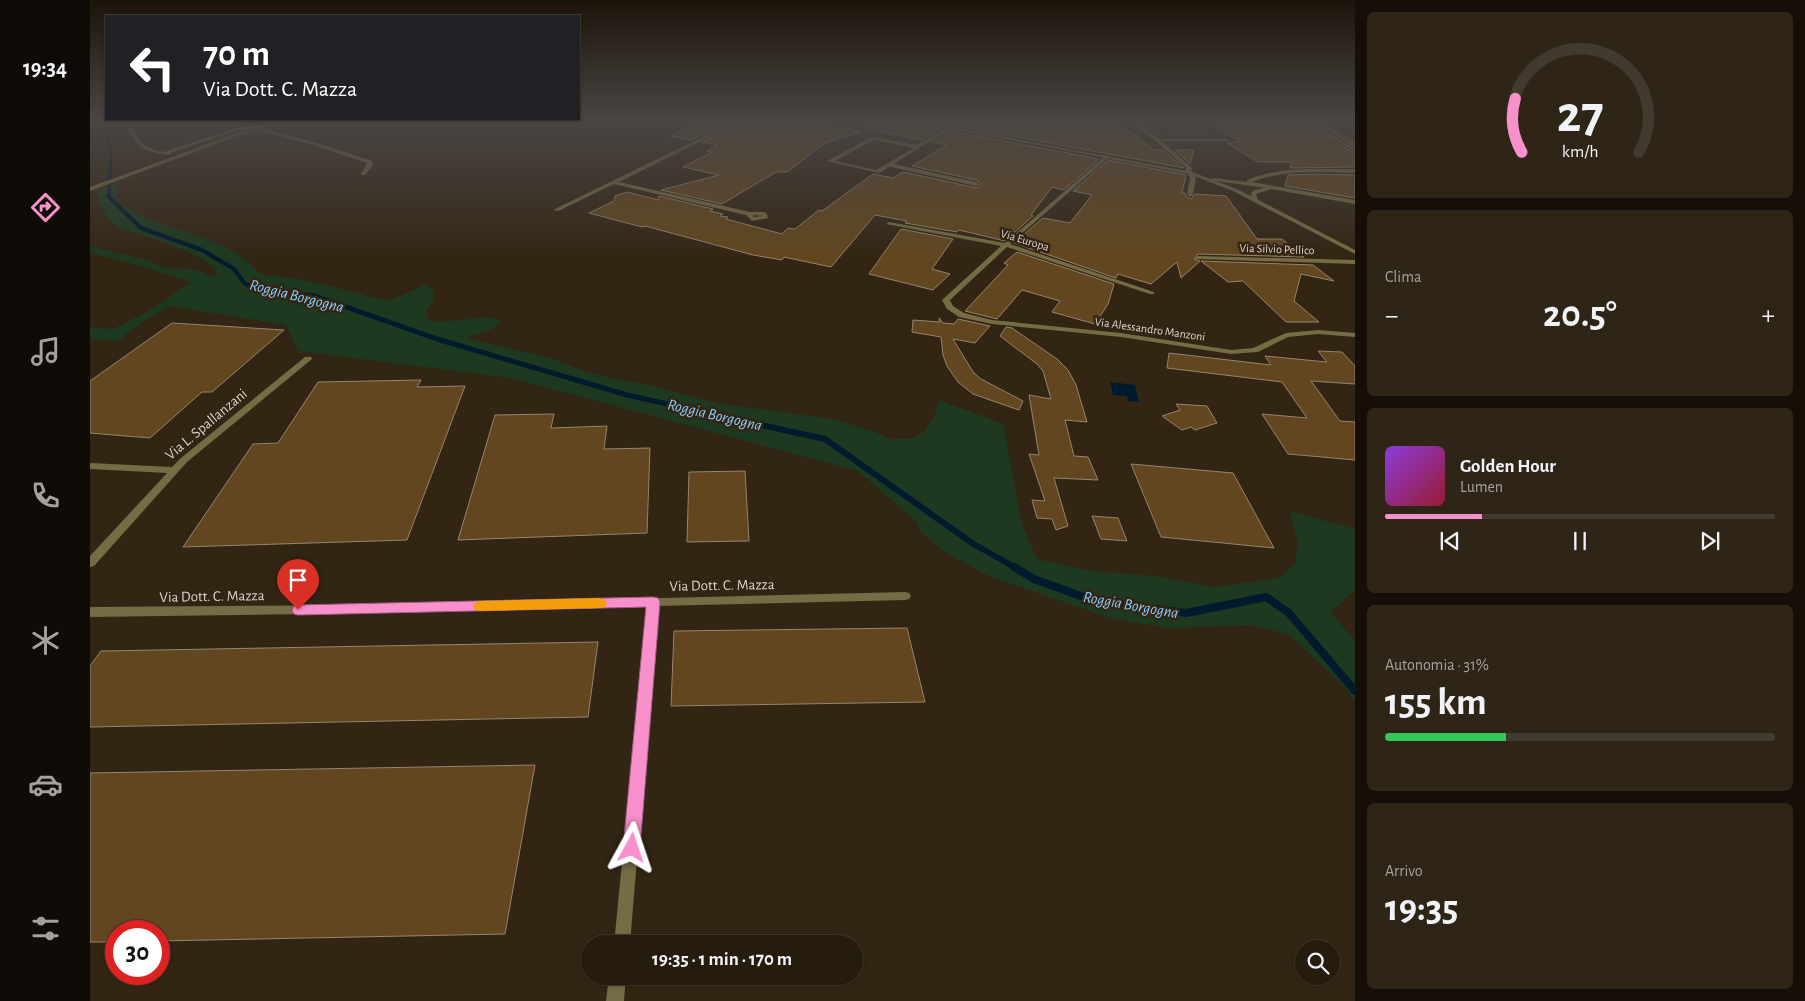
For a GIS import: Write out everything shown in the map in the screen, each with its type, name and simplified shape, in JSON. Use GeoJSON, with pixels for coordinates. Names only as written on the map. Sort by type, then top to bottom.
{"type":"FeatureCollection","features":[{"type":"Feature","properties":{"kind":"street"},"geometry":{"type":"LineString","coordinates":[[90,188],[150,167]]}},
{"type":"Feature","properties":{"kind":"street"},"geometry":{"type":"LineString","coordinates":[[363,174],[369,167]]}},
{"type":"Feature","properties":{"kind":"street"},"geometry":{"type":"LineString","coordinates":[[556,210],[645,167]]}},
{"type":"Feature","properties":{"kind":"street"},"geometry":{"type":"LineString","coordinates":[[854,167],[877,172],[886,167]]}},
{"type":"Feature","properties":{"kind":"street"},"geometry":{"type":"LineString","coordinates":[[897,167],[976,184]]}},
{"type":"Feature","properties":{"kind":"street"},"geometry":{"type":"LineString","coordinates":[[1006,245],[1096,167]]}},
{"type":"Feature","properties":{"kind":"street"},"geometry":{"type":"LineString","coordinates":[[1157,167],[1213,180],[1355,252]]}},
{"type":"Feature","properties":{"kind":"street"},"geometry":{"type":"LineString","coordinates":[[1188,167],[1193,178],[1190,195]]}},
{"type":"Feature","properties":{"kind":"street"},"geometry":{"type":"LineString","coordinates":[[1250,184],[1249,181],[1255,178],[1282,171],[1355,171]]}},
{"type":"Feature","properties":{"kind":"street"},"geometry":{"type":"LineString","coordinates":[[1213,180],[1250,184],[1355,202]]}},
{"type":"Feature","properties":{"kind":"street"},"geometry":{"type":"LineString","coordinates":[[614,182],[750,214]]}},
{"type":"Feature","properties":{"kind":"street"},"geometry":{"type":"LineString","coordinates":[[1255,200],[1253,194],[1256,191],[1275,188]]}},
{"type":"Feature","properties":{"kind":"street","name":"Via Europa"},"geometry":{"type":"LineString","coordinates":[[889,224],[1006,245],[1152,293]]}},
{"type":"Feature","properties":{"kind":"street","name":"Via Alessandro Manzoni"},"geometry":{"type":"LineString","coordinates":[[1006,245],[946,300],[950,307],[962,315],[992,322],[1121,335],[1232,352],[1255,350],[1286,335],[1318,332],[1355,335]]}},
{"type":"Feature","properties":{"kind":"street","name":"Via Silvio Pellico"},"geometry":{"type":"LineString","coordinates":[[1198,258],[1355,262]]}},
{"type":"Feature","properties":{"kind":"street","name":"Via L. Spallanzani"},"geometry":{"type":"LineString","coordinates":[[90,564],[184,460],[308,359]]}},
{"type":"Feature","properties":{"kind":"street"},"geometry":{"type":"LineString","coordinates":[[90,466],[174,470]]}},
{"type":"Feature","properties":{"kind":"street","name":"Via Dott. C. Mazza"},"geometry":{"type":"LineString","coordinates":[[90,612],[374,609],[904,596]]}},
{"type":"Feature","properties":{"kind":"street"},"geometry":{"type":"LineString","coordinates":[[623,935],[653,602]]}},
{"type":"Feature","properties":{"kind":"street"},"geometry":{"type":"LineString","coordinates":[[615,1001],[617,985]]}},
{"type":"Feature","properties":{"kind":"green space"},"geometry":{"type":"Polygon","coordinates":[[[118,182],[117,201],[134,212],[152,220],[228,248],[245,259],[260,274],[304,280],[372,298],[390,300],[427,284],[434,292],[433,300],[426,312],[429,320],[440,322],[488,317],[502,322],[493,329],[464,338],[547,357],[584,371],[613,379],[649,385],[715,403],[833,419],[891,439],[910,439],[924,432],[934,418],[939,400],[1003,424],[1022,524],[1037,559],[1093,571],[1154,576],[1215,587],[1279,578],[1296,562],[1297,538],[1289,511],[1355,529],[1355,590],[1331,612],[1355,642],[1355,701],[1347,689],[1288,634],[1250,625],[1169,628],[1114,619],[991,577],[942,550],[920,531],[916,521],[858,471],[511,378],[298,351],[286,325],[170,306],[142,322],[118,341],[90,339],[90,327],[113,329],[152,309],[192,282],[90,253],[90,246],[147,260],[166,268],[194,269],[212,276],[217,274],[212,266],[188,252],[118,228],[104,211],[97,191],[118,182]]]}},
{"type":"Feature","properties":{"kind":"water"},"geometry":{"type":"Polygon","coordinates":[[[1110,382],[1135,385],[1139,402],[1128,401],[1127,396],[1113,395],[1110,382]]]}},
{"type":"Feature","properties":{"kind":"building"},"geometry":{"type":"Polygon","coordinates":[[[683,167],[794,167],[787,172],[776,172],[722,204],[661,190],[719,175],[683,167]]]}},
{"type":"Feature","properties":{"kind":"building"},"geometry":{"type":"Polygon","coordinates":[[[915,167],[1090,167],[1064,190],[1052,187],[1031,215],[1033,216],[1005,241],[959,230],[957,232],[905,223],[907,221],[875,215],[831,267],[784,257],[782,260],[753,255],[589,213],[614,201],[615,196],[627,192],[658,200],[659,196],[713,209],[710,211],[723,214],[720,216],[728,217],[726,219],[782,234],[788,228],[795,229],[819,210],[822,211],[873,174],[893,178],[903,172],[977,188],[981,183],[976,180],[915,167]]]}},
{"type":"Feature","properties":{"kind":"building"},"geometry":{"type":"Polygon","coordinates":[[[1100,167],[1143,167],[1186,175],[1182,193],[1185,193],[1186,197],[1191,199],[1195,194],[1226,196],[1257,239],[1282,239],[1304,257],[1198,254],[1194,259],[1200,261],[1181,278],[1177,262],[1151,284],[1118,274],[1116,278],[1014,243],[1043,218],[1070,223],[1092,195],[1073,191],[1100,167]]]}},
{"type":"Feature","properties":{"kind":"building"},"geometry":{"type":"Polygon","coordinates":[[[1290,167],[1355,167],[1355,167],[1290,167]]]}},
{"type":"Feature","properties":{"kind":"building"},"geometry":{"type":"Polygon","coordinates":[[[1288,175],[1355,175],[1355,198],[1285,186],[1288,175]]]}},
{"type":"Feature","properties":{"kind":"building"},"geometry":{"type":"Polygon","coordinates":[[[901,229],[953,239],[932,269],[950,274],[933,290],[869,274],[901,229]]]}},
{"type":"Feature","properties":{"kind":"building"},"geometry":{"type":"Polygon","coordinates":[[[1017,252],[1114,284],[1108,304],[1095,324],[1052,312],[1060,301],[1022,290],[997,319],[965,311],[1008,265],[1004,263],[1017,252]]]}},
{"type":"Feature","properties":{"kind":"building"},"geometry":{"type":"Polygon","coordinates":[[[1201,261],[1313,265],[1334,281],[1301,274],[1294,301],[1319,322],[1286,322],[1243,281],[1228,282],[1201,261]]]}},
{"type":"Feature","properties":{"kind":"building"},"geometry":{"type":"Polygon","coordinates":[[[939,318],[943,323],[954,324],[958,319],[990,326],[975,343],[953,339],[973,372],[981,379],[1023,401],[1019,410],[973,394],[958,382],[947,366],[943,355],[941,337],[912,332],[913,320],[940,322],[939,318]]]}},
{"type":"Feature","properties":{"kind":"building"},"geometry":{"type":"Polygon","coordinates":[[[172,323],[284,330],[212,392],[202,392],[150,438],[90,433],[90,381],[172,323]]]}},
{"type":"Feature","properties":{"kind":"building"},"geometry":{"type":"Polygon","coordinates":[[[1006,327],[1012,328],[1057,359],[1068,370],[1076,385],[1087,422],[1065,420],[1074,456],[1088,457],[1098,480],[1054,478],[1068,526],[1056,530],[1052,519],[1037,518],[1032,500],[1045,501],[1029,454],[1039,455],[1029,395],[1051,399],[1043,371],[1037,364],[1000,336],[1006,327]]]}},
{"type":"Feature","properties":{"kind":"building"},"geometry":{"type":"Polygon","coordinates":[[[1318,351],[1342,352],[1355,366],[1355,384],[1311,381],[1340,421],[1355,422],[1355,460],[1288,454],[1262,414],[1307,418],[1282,382],[1167,368],[1169,353],[1271,365],[1265,356],[1327,362],[1318,351]]]}},
{"type":"Feature","properties":{"kind":"building"},"geometry":{"type":"Polygon","coordinates":[[[421,380],[417,387],[465,386],[407,540],[183,547],[253,444],[278,443],[318,382],[421,380]]]}},
{"type":"Feature","properties":{"kind":"building"},"geometry":{"type":"Polygon","coordinates":[[[1176,404],[1207,406],[1217,423],[1195,430],[1191,427],[1182,430],[1162,416],[1180,410],[1176,404]]]}},
{"type":"Feature","properties":{"kind":"building"},"geometry":{"type":"Polygon","coordinates":[[[554,414],[551,428],[607,426],[604,449],[650,448],[647,533],[458,540],[495,415],[554,414]]]}},
{"type":"Feature","properties":{"kind":"building"},"geometry":{"type":"Polygon","coordinates":[[[1131,464],[1233,473],[1274,548],[1161,537],[1131,464]]]}},
{"type":"Feature","properties":{"kind":"building"},"geometry":{"type":"Polygon","coordinates":[[[745,471],[749,541],[687,542],[689,472],[745,471]]]}},
{"type":"Feature","properties":{"kind":"building"},"geometry":{"type":"Polygon","coordinates":[[[1092,516],[1118,518],[1127,541],[1101,539],[1092,516]]]}},
{"type":"Feature","properties":{"kind":"building"},"geometry":{"type":"Polygon","coordinates":[[[907,628],[925,702],[671,706],[674,631],[907,628]]]}},
{"type":"Feature","properties":{"kind":"building"},"geometry":{"type":"Polygon","coordinates":[[[598,642],[588,717],[90,727],[90,666],[101,651],[598,642]]]}},
{"type":"Feature","properties":{"kind":"building"},"geometry":{"type":"Polygon","coordinates":[[[535,765],[505,934],[170,941],[170,920],[105,920],[105,942],[90,942],[90,773],[535,765]]]}},
{"type":"Feature","properties":{"kind":"waterway","name":"Roggia Borgogna"},"geometry":{"type":"LineString","coordinates":[[109,197],[111,167]]}},
{"type":"Feature","properties":{"kind":"waterway","name":"Roggia Borgogna"},"geometry":{"type":"LineString","coordinates":[[109,197],[141,228],[202,250],[234,269],[245,284],[278,293]]}},
{"type":"Feature","properties":{"kind":"waterway","name":"Roggia Borgogna"},"geometry":{"type":"LineString","coordinates":[[278,293],[292,294]]}},
{"type":"Feature","properties":{"kind":"waterway","name":"Roggia Borgogna"},"geometry":{"type":"LineString","coordinates":[[278,293],[315,296],[437,339],[627,395],[720,416]]}},
{"type":"Feature","properties":{"kind":"waterway","name":"Roggia Borgogna"},"geometry":{"type":"LineString","coordinates":[[715,415],[825,439],[972,543],[1016,568]]}},
{"type":"Feature","properties":{"kind":"waterway","name":"Roggia Borgogna"},"geometry":{"type":"LineString","coordinates":[[1014,567],[1034,579],[1092,600],[1186,613],[1266,597],[1289,613],[1355,691]]}},
{"type":"Feature","properties":{"kind":"slow traffic"},"geometry":{"type":"LineString","coordinates":[[480,606],[600,603]]}},
{"type":"Feature","properties":{"kind":"route"},"geometry":{"type":"LineString","coordinates":[[298,610],[653,602],[632,848]]}}]}
